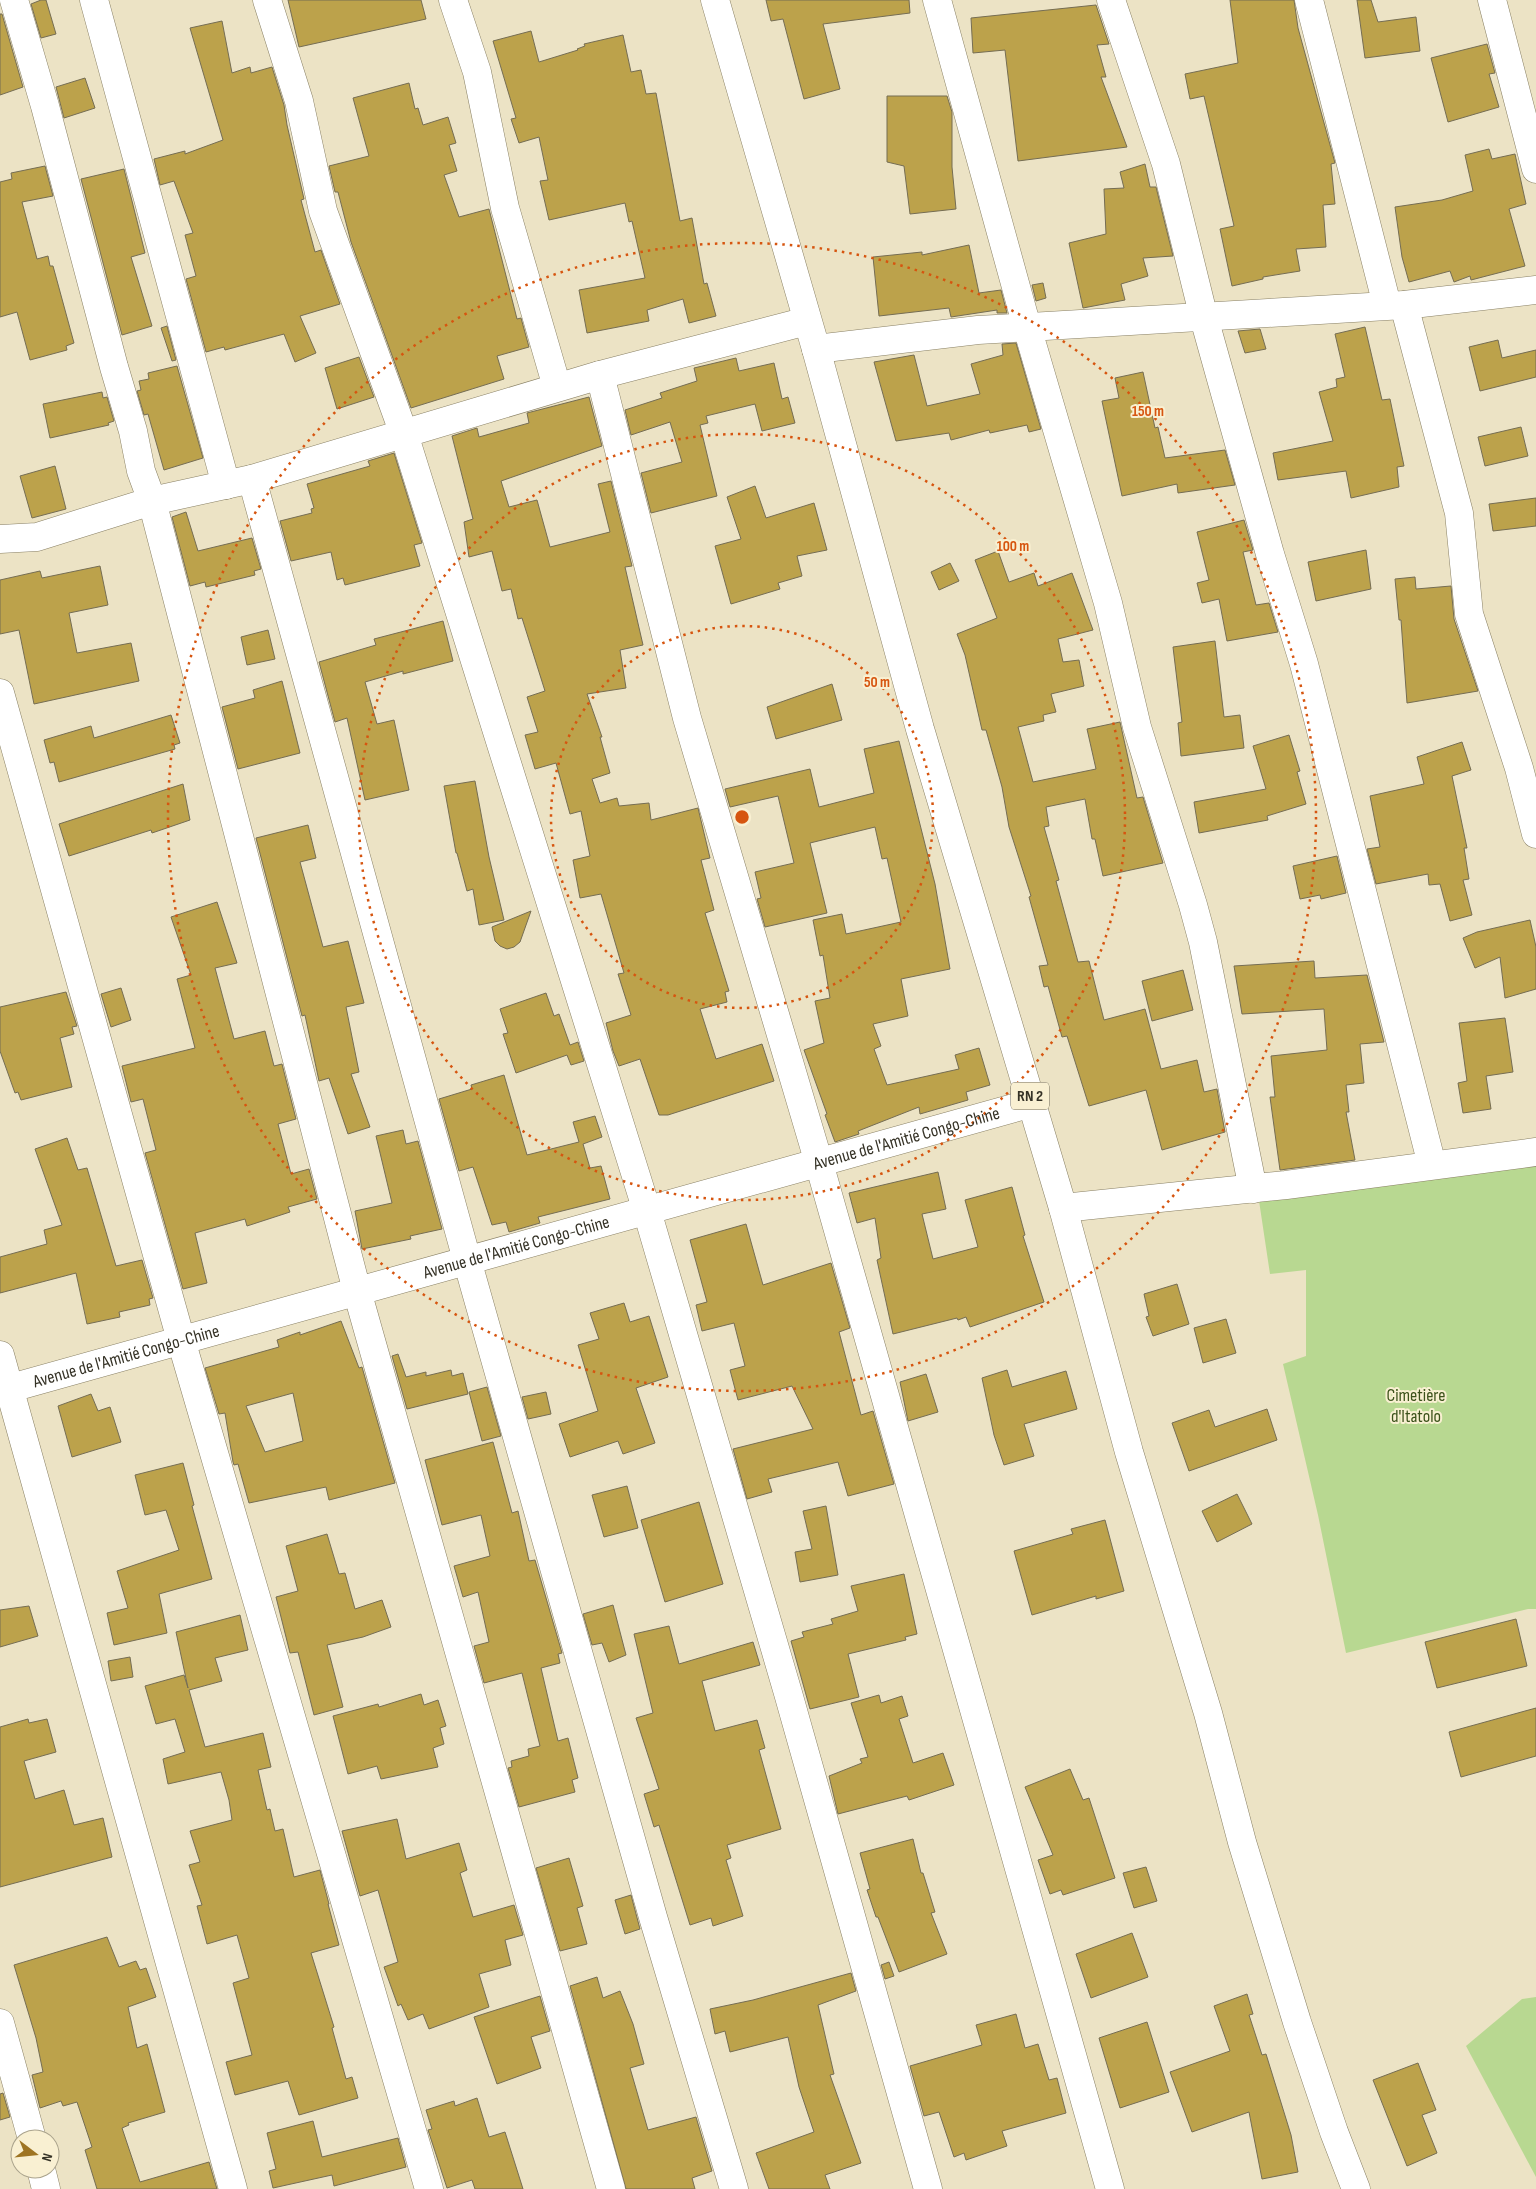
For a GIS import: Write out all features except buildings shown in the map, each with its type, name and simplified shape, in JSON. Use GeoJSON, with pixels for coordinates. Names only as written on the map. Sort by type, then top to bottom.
{"type":"FeatureCollection","features":[{"type":"Feature","properties":{"kind":"main road"},"geometry":{"type":"LineString","coordinates":[[14,0],[45,106],[133,431],[141,471],[152,501],[357,1291],[611,2189]]}},
{"type":"Feature","properties":{"kind":"main road"},"geometry":{"type":"LineString","coordinates":[[94,0],[226,485]]}},
{"type":"Feature","properties":{"kind":"main road"},"geometry":{"type":"LineString","coordinates":[[267,0],[299,101],[323,211],[404,434],[647,1210],[791,1703],[928,2189]]}},
{"type":"Feature","properties":{"kind":"main road"},"geometry":{"type":"LineString","coordinates":[[453,0],[477,72],[505,208],[558,387]]}},
{"type":"Feature","properties":{"kind":"main road","name":"RN 2"},"geometry":{"type":"LineString","coordinates":[[715,0],[816,349],[920,729],[1063,1208],[1129,1452],[1208,1713],[1242,1842],[1297,2022],[1334,2132],[1356,2189]]}},
{"type":"Feature","properties":{"kind":"main road"},"geometry":{"type":"LineString","coordinates":[[937,0],[1027,327],[1108,603],[1137,727],[1203,942],[1253,1189]]}},
{"type":"Feature","properties":{"kind":"main road"},"geometry":{"type":"LineString","coordinates":[[1111,0],[1166,164],[1204,318],[1270,554],[1304,664],[1432,1165]]}},
{"type":"Feature","properties":{"kind":"main road"},"geometry":{"type":"LineString","coordinates":[[1310,0],[1395,305],[1459,513],[1469,614],[1519,768],[1536,834]]}},
{"type":"Feature","properties":{"kind":"main road"},"geometry":{"type":"LineString","coordinates":[[1492,0],[1536,169]]}},
{"type":"Feature","properties":{"kind":"main road"},"geometry":{"type":"LineString","coordinates":[[816,349],[1027,327],[1204,318],[1395,305],[1536,290]]}},
{"type":"Feature","properties":{"kind":"main road"},"geometry":{"type":"LineString","coordinates":[[0,539],[37,537],[152,501],[252,479],[600,375],[807,321]]}},
{"type":"Feature","properties":{"kind":"main road"},"geometry":{"type":"LineString","coordinates":[[600,375],[687,718],[819,1163],[1110,2189]]}},
{"type":"Feature","properties":{"kind":"main road"},"geometry":{"type":"LineString","coordinates":[[252,479],[467,1260],[650,1907],[734,2189]]}},
{"type":"Feature","properties":{"kind":"main road"},"geometry":{"type":"LineString","coordinates":[[0,693],[181,1340],[428,2189]]}},
{"type":"Feature","properties":{"kind":"main road","name":"Avenue de l'Amitié Congo-Chine"},"geometry":{"type":"LineString","coordinates":[[5,1390],[1032,1103]]}},
{"type":"Feature","properties":{"kind":"main road"},"geometry":{"type":"LineString","coordinates":[[1063,1208],[1253,1189],[1536,1152]]}},
{"type":"Feature","properties":{"kind":"main road"},"geometry":{"type":"LineString","coordinates":[[0,1355],[5,1390],[233,2189]]}},
{"type":"Feature","properties":{"kind":"main road"},"geometry":{"type":"LineString","coordinates":[[0,2023],[29,2129]]}},
{"type":"Feature","properties":{"kind":"green space","name":"Cimetière d'Itatolo"},"geometry":{"type":"Polygon","coordinates":[[[1536,1166],[1536,1609],[1528,1609],[1346,1653],[1318,1515],[1283,1364],[1306,1356],[1306,1270],[1270,1274],[1258,1194],[1536,1166]]]}},
{"type":"Feature","properties":{"kind":"green space"},"geometry":{"type":"Polygon","coordinates":[[[1536,1997],[1536,2177],[1466,2046],[1522,1999],[1536,1997]]]}}]}
